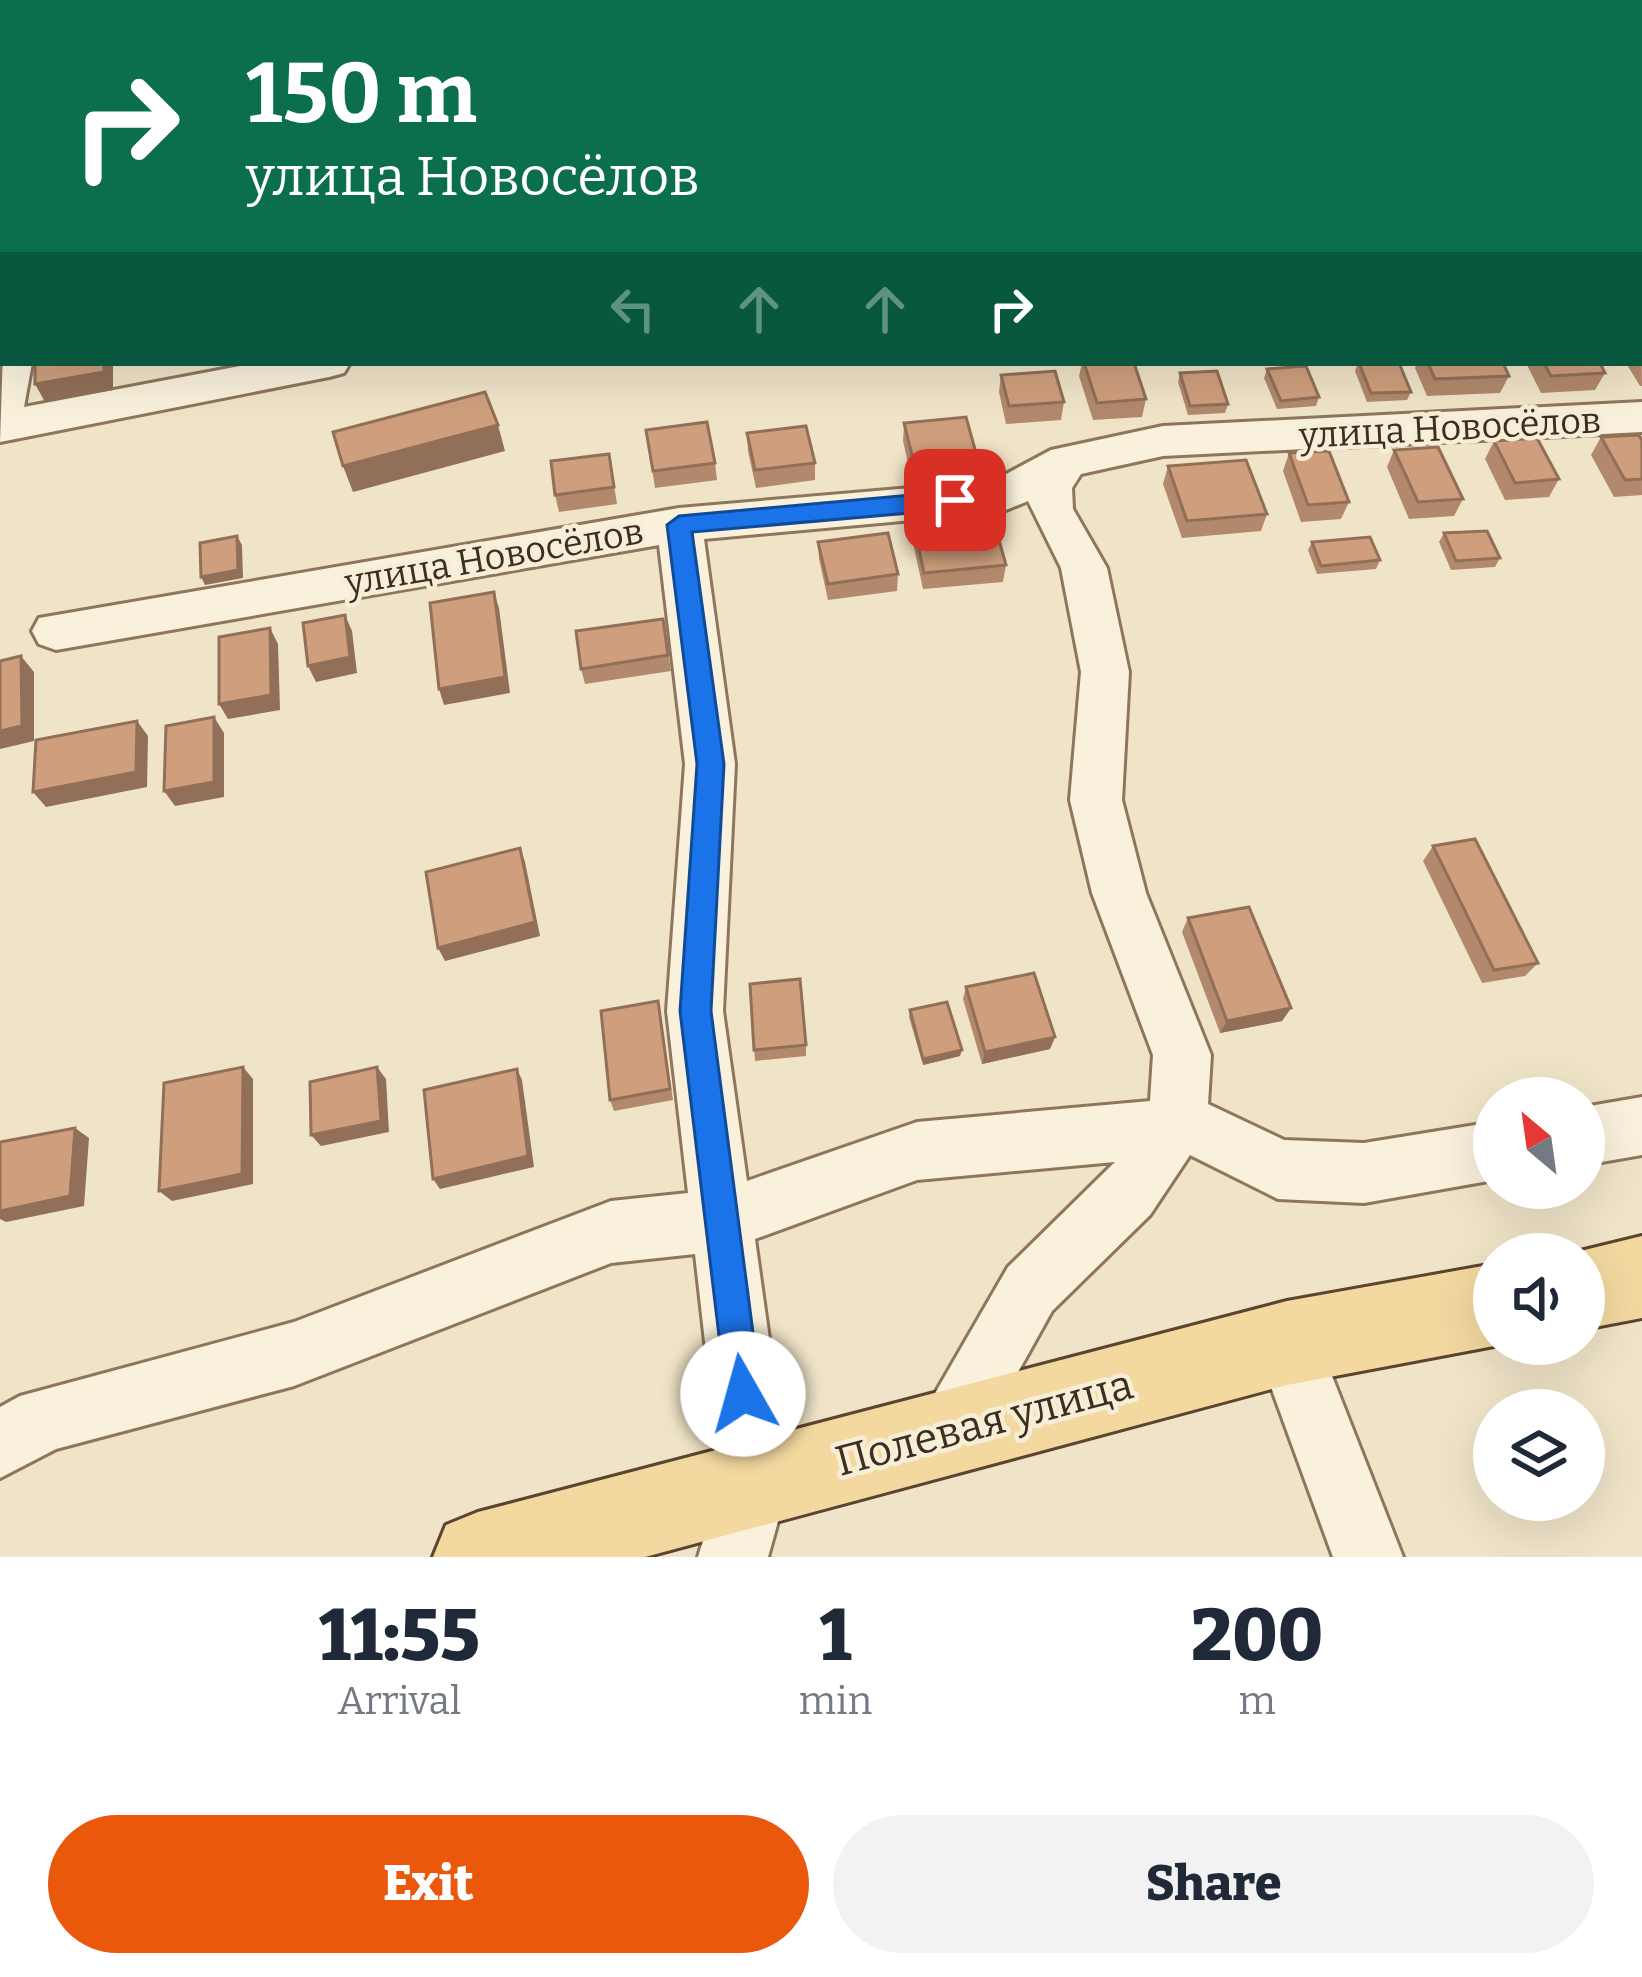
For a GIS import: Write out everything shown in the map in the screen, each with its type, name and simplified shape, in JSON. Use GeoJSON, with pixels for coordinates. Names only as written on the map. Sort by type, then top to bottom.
{"type":"FeatureCollection","features":[{"type":"Feature","properties":{"kind":"main road"},"geometry":{"type":"LineString","coordinates":[[1605,1284],[1642,1277]]}},
{"type":"Feature","properties":{"kind":"main road","name":"Полевая улица"},"geometry":{"type":"LineString","coordinates":[[478,1557],[744,1519],[949,1432],[1287,1343],[1473,1309]]}},
{"type":"Feature","properties":{"kind":"street"},"geometry":{"type":"LineString","coordinates":[[10,366],[0,425],[312,366]]}},
{"type":"Feature","properties":{"kind":"street","name":"улица Новосёлов"},"geometry":{"type":"LineString","coordinates":[[56,631],[679,525],[1039,489],[1163,441],[1642,417]]}},
{"type":"Feature","properties":{"kind":"street"},"geometry":{"type":"LineString","coordinates":[[949,1432],[1030,1288],[1129,1194],[1178,1122],[1182,1054],[1119,893],[1096,800],[1105,672],[1084,568],[1039,489]]}},
{"type":"Feature","properties":{"kind":"street"},"geometry":{"type":"LineString","coordinates":[[679,525],[710,764],[695,1011],[722,1220],[744,1519]]}},
{"type":"Feature","properties":{"kind":"street"},"geometry":{"type":"LineString","coordinates":[[0,1445],[43,1419],[294,1354],[611,1232],[722,1220],[917,1151],[1100,1132],[1133,1134],[1178,1122],[1218,1136],[1278,1169],[1364,1173],[1473,1155]]}},
{"type":"Feature","properties":{"kind":"street"},"geometry":{"type":"LineString","coordinates":[[1605,1132],[1642,1126]]}},
{"type":"Feature","properties":{"kind":"street"},"geometry":{"type":"LineString","coordinates":[[1287,1343],[1368,1557]]}},
{"type":"Feature","properties":{"kind":"building"},"geometry":{"type":"Polygon","coordinates":[[[35,366],[104,366],[104,372],[35,384],[35,366]]]}},
{"type":"Feature","properties":{"kind":"building"},"geometry":{"type":"Polygon","coordinates":[[[1085,366],[1135,366],[1146,399],[1097,403],[1085,366]]]}},
{"type":"Feature","properties":{"kind":"building"},"geometry":{"type":"Polygon","coordinates":[[[1306,366],[1319,397],[1281,401],[1267,369],[1306,366]]]}},
{"type":"Feature","properties":{"kind":"building"},"geometry":{"type":"Polygon","coordinates":[[[1360,366],[1400,366],[1411,392],[1371,393],[1360,366]]]}},
{"type":"Feature","properties":{"kind":"building"},"geometry":{"type":"Polygon","coordinates":[[[1429,366],[1504,366],[1509,376],[1435,379],[1429,366]]]}},
{"type":"Feature","properties":{"kind":"building"},"geometry":{"type":"Polygon","coordinates":[[[1546,366],[1602,366],[1605,373],[1551,376],[1546,366]]]}},
{"type":"Feature","properties":{"kind":"building"},"geometry":{"type":"Polygon","coordinates":[[[1055,371],[1064,402],[1009,406],[1001,375],[1055,371]]]}},
{"type":"Feature","properties":{"kind":"building"},"geometry":{"type":"Polygon","coordinates":[[[1217,371],[1228,404],[1190,406],[1180,373],[1217,371]]]}},
{"type":"Feature","properties":{"kind":"building"},"geometry":{"type":"Polygon","coordinates":[[[485,392],[498,425],[343,466],[333,432],[485,392]]]}},
{"type":"Feature","properties":{"kind":"building"},"geometry":{"type":"Polygon","coordinates":[[[966,417],[976,453],[913,459],[904,423],[966,417]]]}},
{"type":"Feature","properties":{"kind":"building"},"geometry":{"type":"Polygon","coordinates":[[[707,422],[715,463],[653,471],[646,430],[707,422]]]}},
{"type":"Feature","properties":{"kind":"building"},"geometry":{"type":"Polygon","coordinates":[[[806,426],[815,463],[755,470],[747,433],[806,426]]]}},
{"type":"Feature","properties":{"kind":"building"},"geometry":{"type":"Polygon","coordinates":[[[1639,435],[1642,479],[1625,480],[1601,437],[1639,435]]]}},
{"type":"Feature","properties":{"kind":"building"},"geometry":{"type":"Polygon","coordinates":[[[1537,438],[1559,479],[1515,483],[1494,441],[1537,438]]]}},
{"type":"Feature","properties":{"kind":"building"},"geometry":{"type":"Polygon","coordinates":[[[1438,447],[1463,499],[1418,502],[1394,450],[1438,447]]]}},
{"type":"Feature","properties":{"kind":"building"},"geometry":{"type":"Polygon","coordinates":[[[1329,451],[1349,502],[1308,505],[1289,453],[1329,451]]]}},
{"type":"Feature","properties":{"kind":"building"},"geometry":{"type":"Polygon","coordinates":[[[609,454],[614,487],[555,495],[551,461],[609,454]]]}},
{"type":"Feature","properties":{"kind":"building"},"geometry":{"type":"Polygon","coordinates":[[[1246,460],[1267,514],[1187,521],[1168,466],[1246,460]]]}},
{"type":"Feature","properties":{"kind":"building"},"geometry":{"type":"Polygon","coordinates":[[[993,519],[1006,565],[924,573],[914,526],[993,519]]]}},
{"type":"Feature","properties":{"kind":"building"},"geometry":{"type":"Polygon","coordinates":[[[1487,531],[1500,558],[1456,561],[1444,533],[1487,531]]]}},
{"type":"Feature","properties":{"kind":"building"},"geometry":{"type":"Polygon","coordinates":[[[888,533],[898,574],[828,584],[818,542],[888,533]]]}},
{"type":"Feature","properties":{"kind":"building"},"geometry":{"type":"Polygon","coordinates":[[[237,536],[238,570],[201,577],[200,543],[237,536]]]}},
{"type":"Feature","properties":{"kind":"building"},"geometry":{"type":"Polygon","coordinates":[[[1370,537],[1380,560],[1321,566],[1312,542],[1370,537]]]}},
{"type":"Feature","properties":{"kind":"building"},"geometry":{"type":"Polygon","coordinates":[[[494,592],[505,677],[439,689],[430,603],[494,592]]]}},
{"type":"Feature","properties":{"kind":"building"},"geometry":{"type":"Polygon","coordinates":[[[345,615],[350,657],[308,666],[303,623],[345,615]]]}},
{"type":"Feature","properties":{"kind":"building"},"geometry":{"type":"Polygon","coordinates":[[[663,619],[668,655],[581,669],[576,631],[663,619]]]}},
{"type":"Feature","properties":{"kind":"building"},"geometry":{"type":"Polygon","coordinates":[[[270,628],[271,695],[219,704],[219,637],[270,628]]]}},
{"type":"Feature","properties":{"kind":"building"},"geometry":{"type":"Polygon","coordinates":[[[21,656],[22,726],[0,731],[0,661],[21,656]]]}},
{"type":"Feature","properties":{"kind":"building"},"geometry":{"type":"Polygon","coordinates":[[[214,717],[214,782],[164,791],[166,726],[214,717]]]}},
{"type":"Feature","properties":{"kind":"building"},"geometry":{"type":"Polygon","coordinates":[[[137,721],[136,772],[33,792],[36,740],[137,721]]]}},
{"type":"Feature","properties":{"kind":"building"},"geometry":{"type":"Polygon","coordinates":[[[1475,839],[1538,963],[1494,970],[1433,846],[1475,839]]]}},
{"type":"Feature","properties":{"kind":"building"},"geometry":{"type":"Polygon","coordinates":[[[520,848],[535,922],[438,948],[426,872],[520,848]]]}},
{"type":"Feature","properties":{"kind":"building"},"geometry":{"type":"Polygon","coordinates":[[[1249,907],[1291,1008],[1227,1021],[1188,918],[1249,907]]]}},
{"type":"Feature","properties":{"kind":"building"},"geometry":{"type":"Polygon","coordinates":[[[1034,973],[1055,1037],[985,1052],[966,987],[1034,973]]]}},
{"type":"Feature","properties":{"kind":"building"},"geometry":{"type":"Polygon","coordinates":[[[800,979],[806,1045],[754,1050],[750,984],[800,979]]]}},
{"type":"Feature","properties":{"kind":"building"},"geometry":{"type":"Polygon","coordinates":[[[658,1001],[670,1089],[610,1100],[601,1011],[658,1001]]]}},
{"type":"Feature","properties":{"kind":"building"},"geometry":{"type":"Polygon","coordinates":[[[947,1002],[962,1050],[923,1059],[910,1010],[947,1002]]]}},
{"type":"Feature","properties":{"kind":"building"},"geometry":{"type":"Polygon","coordinates":[[[243,1067],[242,1174],[159,1191],[164,1083],[243,1067]]]}},
{"type":"Feature","properties":{"kind":"building"},"geometry":{"type":"Polygon","coordinates":[[[377,1067],[381,1121],[311,1135],[310,1082],[377,1067]]]}},
{"type":"Feature","properties":{"kind":"building"},"geometry":{"type":"Polygon","coordinates":[[[517,1069],[528,1156],[433,1179],[424,1090],[517,1069]]]}},
{"type":"Feature","properties":{"kind":"building"},"geometry":{"type":"Polygon","coordinates":[[[75,1128],[70,1196],[0,1211],[0,1142],[75,1128]]]}},
{"type":"Feature","properties":{"kind":"route"},"geometry":{"type":"LineString","coordinates":[[743,1394],[695,1011],[710,764],[679,525],[955,500]]}}]}
